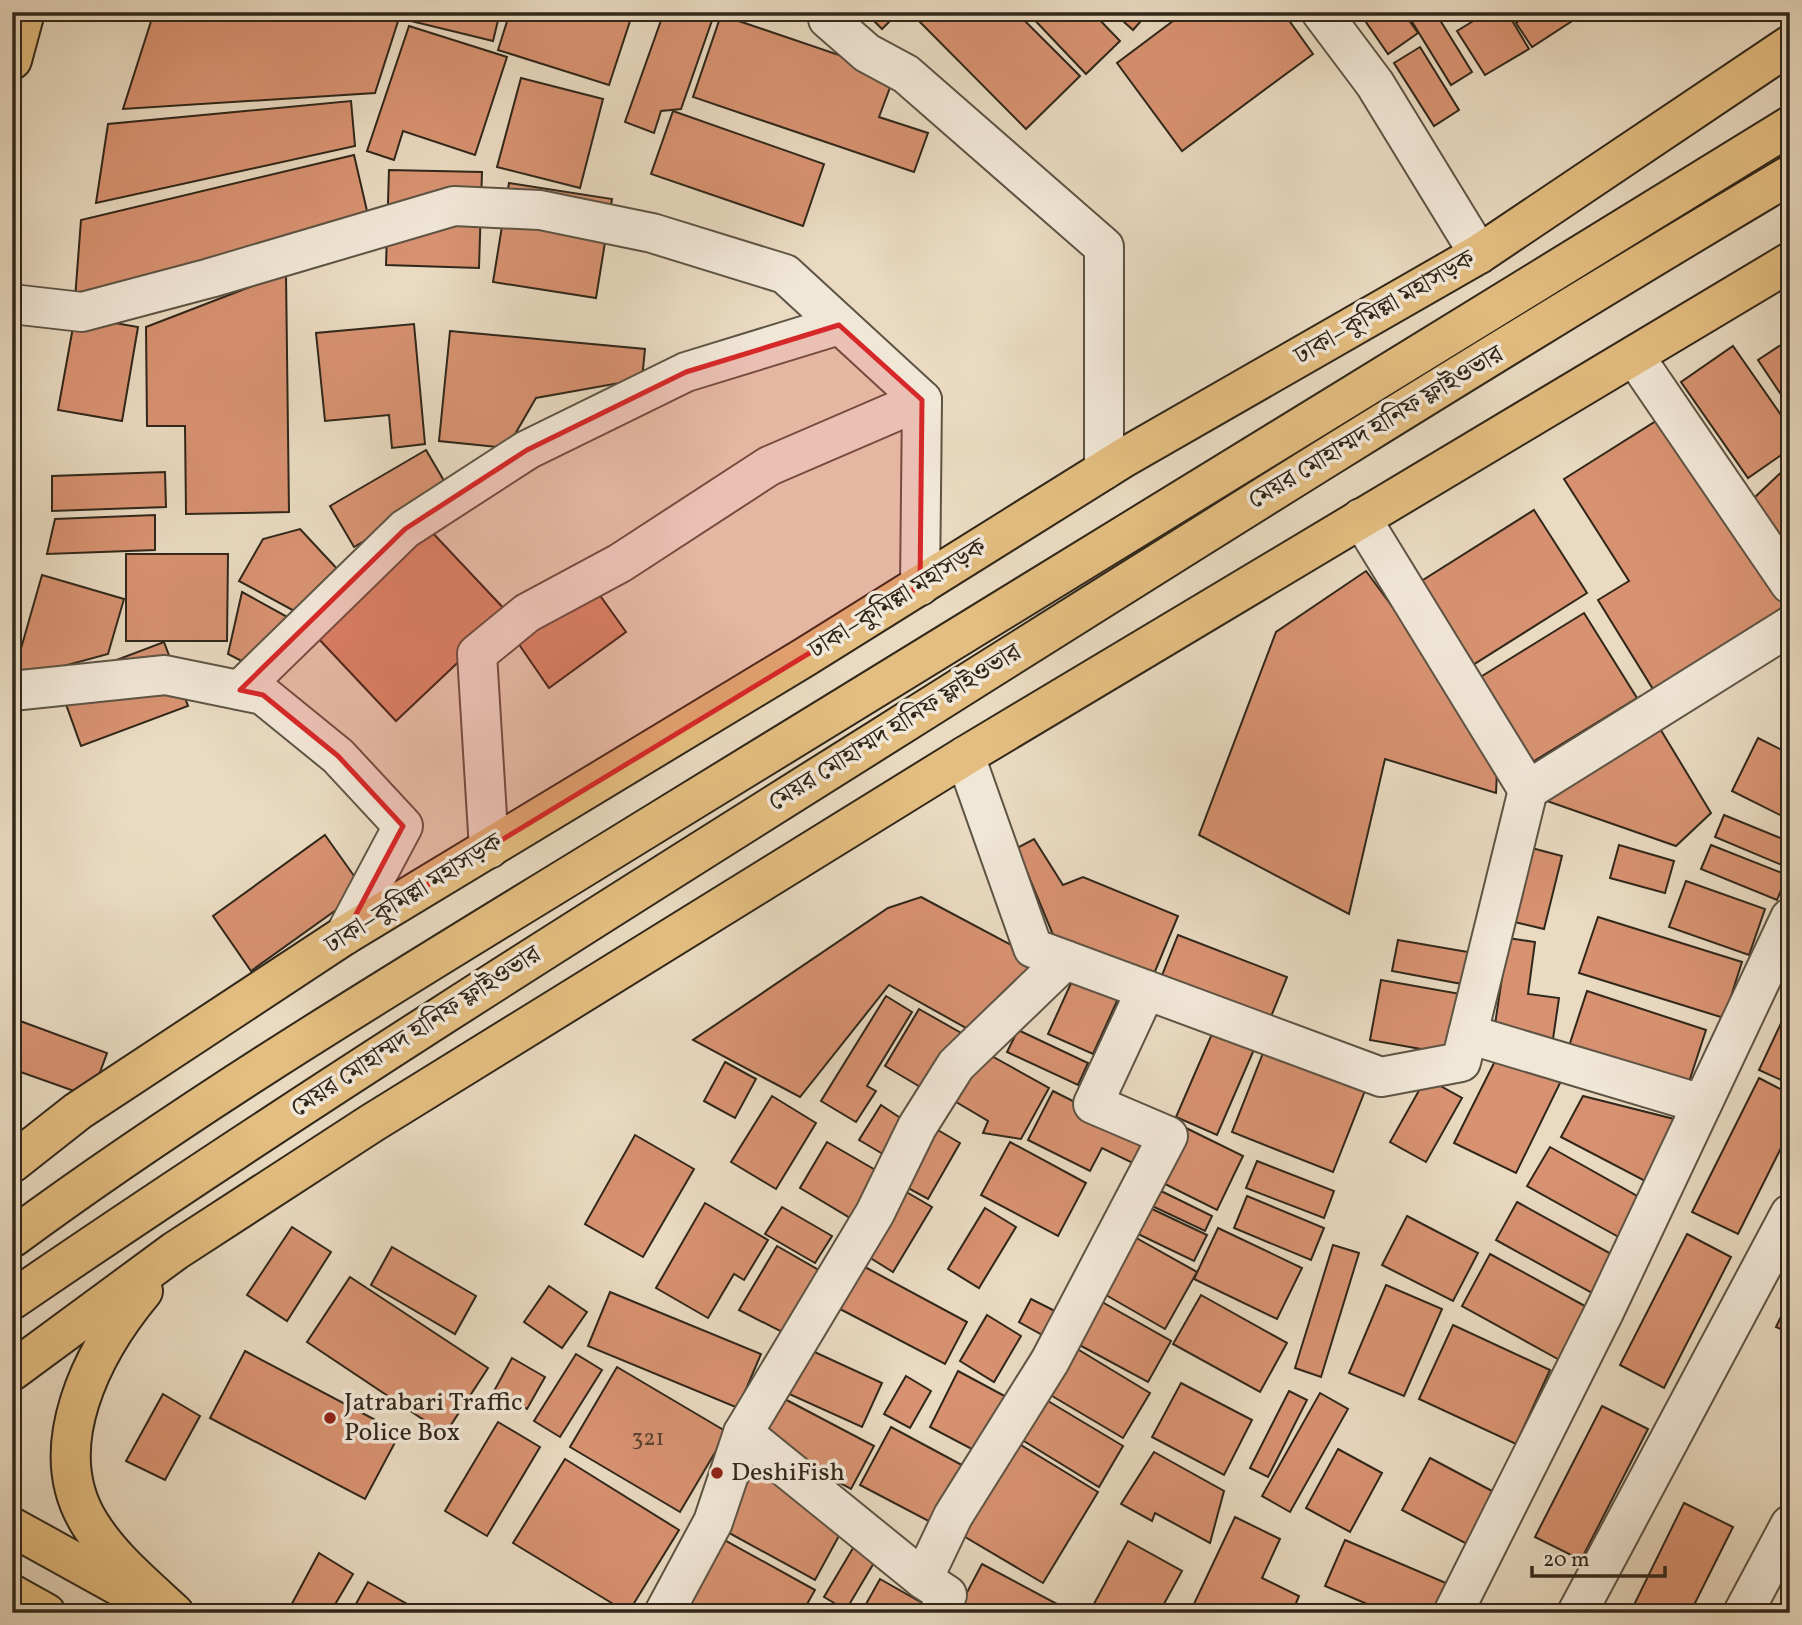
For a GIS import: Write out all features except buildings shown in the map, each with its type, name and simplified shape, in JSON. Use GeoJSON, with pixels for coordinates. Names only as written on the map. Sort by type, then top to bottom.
{"type":"FeatureCollection","features":[{"type":"Feature","properties":{"kind":"main road"},"geometry":{"type":"LineString","coordinates":[[12,60],[25,12]]}},
{"type":"Feature","properties":{"kind":"main road","name":"ঢাকা–কুমিল্লা মহাসড়ক"},"geometry":{"type":"LineString","coordinates":[[12,1163],[78,1111],[345,935],[920,586],[1104,470],[1479,254],[1790,45]]}},
{"type":"Feature","properties":{"kind":"main road","name":"মেয়র মোহাম্মদ হানিফ ফ্লাইওভার"},"geometry":{"type":"LineString","coordinates":[[12,1238],[161,1135],[360,1006],[993,612],[1790,126]]}},
{"type":"Feature","properties":{"kind":"main road","name":"মেয়র মোহাম্মদ হানিফ ফ্লাইওভার"},"geometry":{"type":"LineString","coordinates":[[12,1300],[253,1137],[545,949],[1262,497],[1790,175]]}},
{"type":"Feature","properties":{"kind":"main road"},"geometry":{"type":"LineString","coordinates":[[12,1371],[175,1251],[372,1123],[965,756],[1790,262]]}},
{"type":"Feature","properties":{"kind":"main road"},"geometry":{"type":"LineString","coordinates":[[174,1613],[130,1572],[89,1523],[71,1475],[71,1428],[92,1368],[117,1322],[175,1251]]}},
{"type":"Feature","properties":{"kind":"main road"},"geometry":{"type":"LineString","coordinates":[[12,1527],[166,1613]]}},
{"type":"Feature","properties":{"kind":"main road"},"geometry":{"type":"LineString","coordinates":[[12,1594],[46,1613]]}},
{"type":"Feature","properties":{"kind":"street"},"geometry":{"type":"LineString","coordinates":[[832,12],[828,19],[867,53],[906,74],[1104,247],[1104,470]]}},
{"type":"Feature","properties":{"kind":"street"},"geometry":{"type":"LineString","coordinates":[[1321,12],[1375,84],[1479,254]]}},
{"type":"Feature","properties":{"kind":"street"},"geometry":{"type":"LineString","coordinates":[[12,304],[82,312],[210,278],[453,206],[540,210],[652,233],[785,274],[922,400],[920,586]]}},
{"type":"Feature","properties":{"kind":"street"},"geometry":{"type":"LineString","coordinates":[[240,690],[405,529],[527,450],[686,372],[839,325]]}},
{"type":"Feature","properties":{"kind":"street"},"geometry":{"type":"LineString","coordinates":[[1635,357],[1790,584]]}},
{"type":"Feature","properties":{"kind":"street"},"geometry":{"type":"LineString","coordinates":[[489,849],[477,654],[527,612],[620,563],[769,466],[922,400]]}},
{"type":"Feature","properties":{"kind":"street"},"geometry":{"type":"LineString","coordinates":[[1362,518],[1528,790]]}},
{"type":"Feature","properties":{"kind":"street"},"geometry":{"type":"LineString","coordinates":[[965,756],[1033,948],[1381,1077],[1461,1062],[1528,790],[1790,626]]}},
{"type":"Feature","properties":{"kind":"street"},"geometry":{"type":"LineString","coordinates":[[12,691],[165,675],[263,695],[338,756],[402,826],[345,935]]}},
{"type":"Feature","properties":{"kind":"street"},"geometry":{"type":"LineString","coordinates":[[1453,1613],[1605,1310],[1790,918]]}},
{"type":"Feature","properties":{"kind":"street"},"geometry":{"type":"LineString","coordinates":[[664,1613],[713,1522],[743,1433],[875,1213],[917,1127],[956,1065],[1065,960]]}},
{"type":"Feature","properties":{"kind":"street"},"geometry":{"type":"LineString","coordinates":[[923,1578],[953,1516],[1050,1361],[1168,1136],[1093,1104],[1146,990]]}},
{"type":"Feature","properties":{"kind":"street"},"geometry":{"type":"LineString","coordinates":[[1468,1034],[1702,1104]]}},
{"type":"Feature","properties":{"kind":"street"},"geometry":{"type":"LineString","coordinates":[[1577,1613],[1790,1214]]}},
{"type":"Feature","properties":{"kind":"street"},"geometry":{"type":"LineString","coordinates":[[743,1433],[947,1595],[939,1613]]}},
{"type":"Feature","properties":{"kind":"street"},"geometry":{"type":"LineString","coordinates":[[1743,1613],[1790,1525]]}},
{"type":"Feature","properties":{"kind":"highlighted area"},"geometry":{"type":"Polygon","coordinates":[[[839,325],[922,400],[920,586],[345,935],[403,826],[338,756],[263,695],[240,690],[405,529],[527,450],[686,372],[839,325]]]}},
{"type":"Feature","properties":{"kind":"place","name":"Jatrabari Traffic Police Box"},"geometry":{"type":"Point","coordinates":[330,1418]}},
{"type":"Feature","properties":{"kind":"place","name":"DeshiFish"},"geometry":{"type":"Point","coordinates":[717,1473]}}]}
